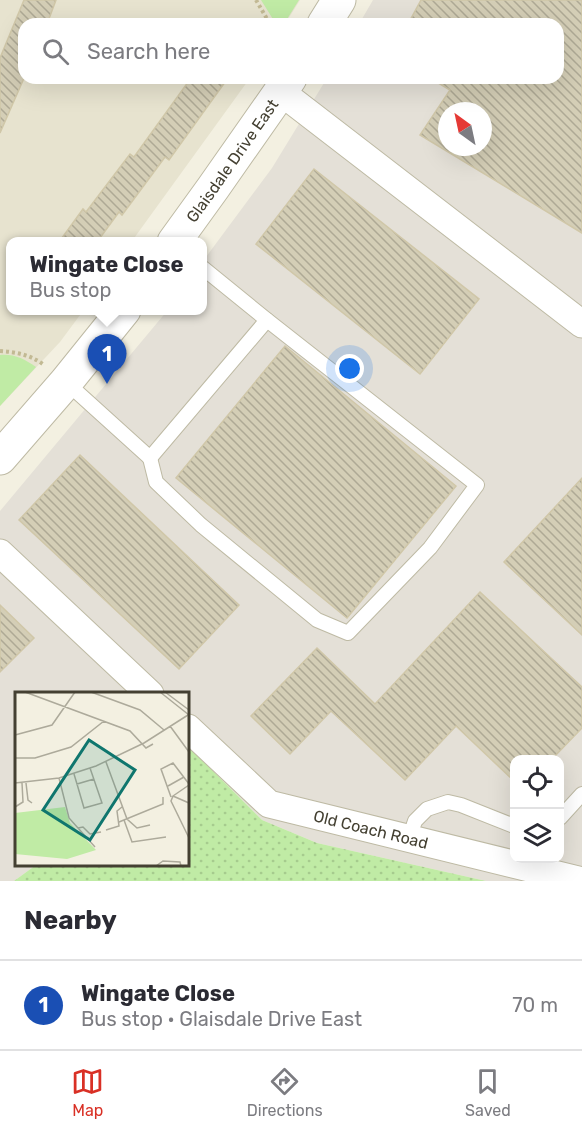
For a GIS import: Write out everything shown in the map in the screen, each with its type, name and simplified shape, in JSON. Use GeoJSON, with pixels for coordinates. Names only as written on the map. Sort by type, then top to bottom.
{"type":"FeatureCollection","features":[{"type":"Feature","properties":{"kind":"street"},"geometry":{"type":"LineString","coordinates":[[328,18],[339,0]]}},
{"type":"Feature","properties":{"kind":"street"},"geometry":{"type":"LineString","coordinates":[[286,85],[582,324]]}},
{"type":"Feature","properties":{"kind":"street","name":"Glaisdale Drive East"},"geometry":{"type":"LineString","coordinates":[[178,237],[286,85]]}},
{"type":"Feature","properties":{"kind":"street"},"geometry":{"type":"LineString","coordinates":[[0,458],[120,315]]}},
{"type":"Feature","properties":{"kind":"street"},"geometry":{"type":"LineString","coordinates":[[0,553],[149,692]]}},
{"type":"Feature","properties":{"kind":"street","name":"Old Coach Road"},"geometry":{"type":"LineString","coordinates":[[189,729],[269,804],[582,881]]}},
{"type":"Feature","properties":{"kind":"lane"},"geometry":{"type":"LineString","coordinates":[[66,382],[150,458],[156,482],[201,525],[317,620],[348,633],[430,548],[477,485],[207,271]]}},
{"type":"Feature","properties":{"kind":"lane"},"geometry":{"type":"LineString","coordinates":[[150,458],[267,320]]}},
{"type":"Feature","properties":{"kind":"lane"},"geometry":{"type":"LineString","coordinates":[[564,814],[582,794]]}},
{"type":"Feature","properties":{"kind":"lane"},"geometry":{"type":"LineString","coordinates":[[409,839],[416,821],[427,808],[448,802],[462,805],[510,824]]}},
{"type":"Feature","properties":{"kind":"path"},"geometry":{"type":"LineString","coordinates":[[256,0],[266,18]]}},
{"type":"Feature","properties":{"kind":"path"},"geometry":{"type":"LineString","coordinates":[[0,351],[15,352],[37,360],[66,382]]}},
{"type":"Feature","properties":{"kind":"shaded area"},"geometry":{"type":"Polygon","coordinates":[[[0,0],[300,0],[289,18],[18,18],[18,84],[246,84],[135,237],[6,237],[6,315],[80,315],[60,342],[0,406],[0,0]]]}},
{"type":"Feature","properties":{"kind":"shaded area"},"geometry":{"type":"Polygon","coordinates":[[[373,0],[582,0],[582,881],[486,881],[317,843],[262,820],[189,747],[189,692],[15,692],[15,866],[35,866],[14,881],[0,881],[0,511],[164,315],[207,315],[207,256],[272,168],[323,84],[564,84],[564,18],[362,18],[373,0]]]}},
{"type":"Feature","properties":{"kind":"green space"},"geometry":{"type":"Polygon","coordinates":[[[261,0],[299,0],[288,18],[272,18],[261,0]]]}},
{"type":"Feature","properties":{"kind":"green space"},"geometry":{"type":"Polygon","coordinates":[[[0,355],[19,358],[36,367],[0,406],[0,355]]]}},
{"type":"Feature","properties":{"kind":"green space"},"geometry":{"type":"Polygon","coordinates":[[[189,747],[262,820],[317,843],[486,881],[14,881],[35,866],[189,866],[189,747]]]}},
{"type":"Feature","properties":{"kind":"building"},"geometry":{"type":"Polygon","coordinates":[[[24,0],[56,0],[49,18],[18,18],[18,84],[21,84],[0,133],[0,58],[24,0]]]}},
{"type":"Feature","properties":{"kind":"building"},"geometry":{"type":"Polygon","coordinates":[[[421,0],[582,0],[582,233],[455,156],[492,156],[492,102],[442,102],[450,90],[440,84],[564,84],[564,18],[411,18],[421,0]]]}},
{"type":"Feature","properties":{"kind":"building"},"geometry":{"type":"Polygon","coordinates":[[[187,84],[224,84],[169,160],[165,157],[122,215],[119,212],[101,237],[63,237],[83,209],[86,212],[130,154],[134,157],[187,84]]]}},
{"type":"Feature","properties":{"kind":"building"},"geometry":{"type":"Polygon","coordinates":[[[438,108],[438,146],[420,135],[438,108]]]}},
{"type":"Feature","properties":{"kind":"building"},"geometry":{"type":"Polygon","coordinates":[[[314,169],[479,299],[420,374],[256,244],[314,169]]]}},
{"type":"Feature","properties":{"kind":"building"},"geometry":{"type":"Polygon","coordinates":[[[285,346],[456,486],[347,618],[176,478],[285,346]]]}},
{"type":"Feature","properties":{"kind":"building"},"geometry":{"type":"Polygon","coordinates":[[[80,455],[239,605],[179,669],[19,520],[80,455]]]}},
{"type":"Feature","properties":{"kind":"building"},"geometry":{"type":"Polygon","coordinates":[[[582,478],[582,635],[504,562],[582,478]]]}},
{"type":"Feature","properties":{"kind":"building"},"geometry":{"type":"Polygon","coordinates":[[[480,592],[582,687],[582,728],[556,755],[510,755],[510,777],[456,726],[405,780],[331,711],[290,754],[251,716],[317,648],[375,704],[480,592]]]}},
{"type":"Feature","properties":{"kind":"building"},"geometry":{"type":"Polygon","coordinates":[[[0,605],[34,638],[0,672],[0,605]]]}},
{"type":"Feature","properties":{"kind":"place","name":"Wingate Close"},"geometry":{"type":"Point","coordinates":[107,384]}}]}
